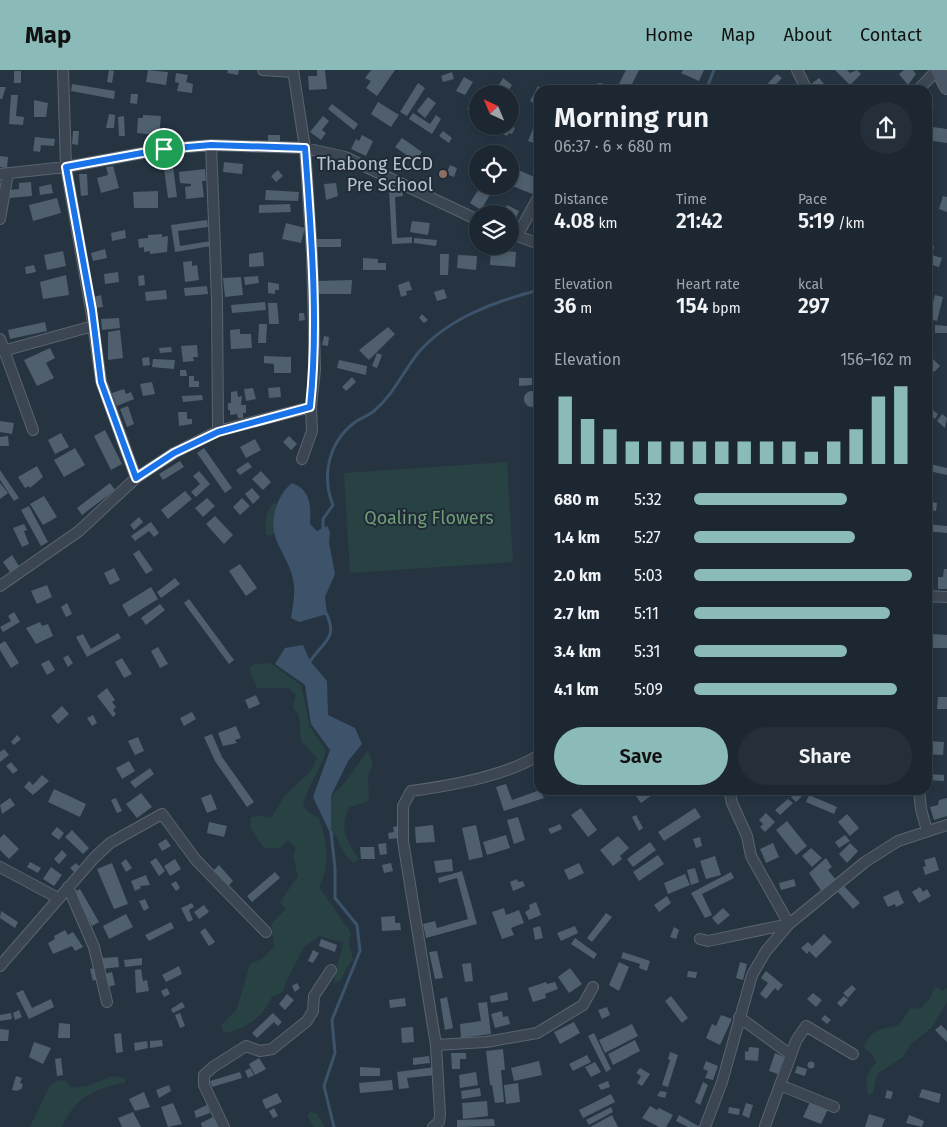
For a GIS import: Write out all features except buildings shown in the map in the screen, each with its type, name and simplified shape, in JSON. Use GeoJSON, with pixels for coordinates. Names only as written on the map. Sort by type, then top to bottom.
{"type":"FeatureCollection","features":[{"type":"Feature","properties":{"kind":"main road"},"geometry":{"type":"LineString","coordinates":[[937,70],[947,87]]}},
{"type":"Feature","properties":{"kind":"street"},"geometry":{"type":"LineString","coordinates":[[63,70],[66,167],[101,382],[136,478]]}},
{"type":"Feature","properties":{"kind":"street"},"geometry":{"type":"LineString","coordinates":[[263,70],[292,71],[305,148],[312,254],[314,370],[310,407],[312,431],[302,459]]}},
{"type":"Feature","properties":{"kind":"street"},"geometry":{"type":"LineString","coordinates":[[797,70],[805,85]]}},
{"type":"Feature","properties":{"kind":"street"},"geometry":{"type":"LineString","coordinates":[[923,85],[937,70]]}},
{"type":"Feature","properties":{"kind":"street"},"geometry":{"type":"LineString","coordinates":[[211,145],[217,300],[218,432]]}},
{"type":"Feature","properties":{"kind":"street"},"geometry":{"type":"LineString","coordinates":[[0,219],[4,174],[66,167],[164,149],[211,145],[305,148],[345,157],[469,216]]}},
{"type":"Feature","properties":{"kind":"street"},"geometry":{"type":"LineString","coordinates":[[519,226],[534,204]]}},
{"type":"Feature","properties":{"kind":"street"},"geometry":{"type":"LineString","coordinates":[[519,237],[534,242]]}},
{"type":"Feature","properties":{"kind":"street"},"geometry":{"type":"LineString","coordinates":[[3,351],[93,326]]}},
{"type":"Feature","properties":{"kind":"street"},"geometry":{"type":"LineString","coordinates":[[0,339],[33,430]]}},
{"type":"Feature","properties":{"kind":"street"},"geometry":{"type":"LineString","coordinates":[[0,586],[79,531],[136,478],[174,453],[218,432],[310,407]]}},
{"type":"Feature","properties":{"kind":"street"},"geometry":{"type":"LineString","coordinates":[[932,596],[947,597]]}},
{"type":"Feature","properties":{"kind":"street"},"geometry":{"type":"LineString","coordinates":[[438,1125],[436,1045],[403,841],[403,806],[411,792],[459,784],[528,762],[534,758]]}},
{"type":"Feature","properties":{"kind":"street"},"geometry":{"type":"LineString","coordinates":[[730,795],[747,836],[751,856],[789,924]]}},
{"type":"Feature","properties":{"kind":"street"},"geometry":{"type":"LineString","coordinates":[[919,795],[920,809],[927,831]]}},
{"type":"Feature","properties":{"kind":"street"},"geometry":{"type":"LineString","coordinates":[[0,966],[94,858],[110,843],[162,814],[196,860],[266,932]]}},
{"type":"Feature","properties":{"kind":"street"},"geometry":{"type":"LineString","coordinates":[[705,1127],[722,1082],[752,975],[766,951],[789,924],[865,862],[898,841],[947,825]]}},
{"type":"Feature","properties":{"kind":"street"},"geometry":{"type":"LineString","coordinates":[[0,867],[58,898]]}},
{"type":"Feature","properties":{"kind":"street"},"geometry":{"type":"LineString","coordinates":[[68,887],[94,946],[107,1002]]}},
{"type":"Feature","properties":{"kind":"street"},"geometry":{"type":"LineString","coordinates":[[700,939],[708,941],[789,924]]}},
{"type":"Feature","properties":{"kind":"street"},"geometry":{"type":"LineString","coordinates":[[224,1127],[204,1085],[204,1075],[246,1046],[260,1051],[272,1050],[294,1033],[307,1021],[314,1011],[314,996],[331,970]]}},
{"type":"Feature","properties":{"kind":"street"},"geometry":{"type":"LineString","coordinates":[[436,1045],[486,1042],[537,1033],[583,1005],[593,987]]}},
{"type":"Feature","properties":{"kind":"street"},"geometry":{"type":"LineString","coordinates":[[739,1017],[791,1055]]}},
{"type":"Feature","properties":{"kind":"street"},"geometry":{"type":"LineString","coordinates":[[765,1126],[796,1041],[806,1026],[853,1054]]}},
{"type":"Feature","properties":{"kind":"street"},"geometry":{"type":"LineString","coordinates":[[780,1085],[834,1107]]}},
{"type":"Feature","properties":{"kind":"green space","name":"Qoaling Flowers"},"geometry":{"type":"Polygon","coordinates":[[[507,462],[513,562],[350,573],[344,473],[507,462]]]}},
{"type":"Feature","properties":{"kind":"green space"},"geometry":{"type":"Polygon","coordinates":[[[274,503],[278,506],[274,532],[271,536],[266,534],[265,526],[267,514],[274,503]]]}},
{"type":"Feature","properties":{"kind":"green space"},"geometry":{"type":"Polygon","coordinates":[[[270,663],[301,685],[310,727],[326,751],[303,804],[308,812],[319,818],[326,844],[326,861],[323,878],[319,887],[351,933],[349,944],[353,960],[341,980],[334,983],[343,942],[319,936],[304,947],[286,982],[283,992],[272,997],[263,1011],[253,1021],[239,1029],[224,1033],[221,1025],[237,1009],[250,964],[262,959],[274,947],[271,924],[286,909],[280,902],[298,876],[293,856],[296,848],[288,841],[280,848],[264,848],[250,828],[251,817],[262,816],[271,818],[285,795],[311,771],[317,758],[301,741],[299,716],[293,707],[296,695],[288,688],[257,688],[249,668],[255,664],[270,663]]]}},
{"type":"Feature","properties":{"kind":"green space"},"geometry":{"type":"Polygon","coordinates":[[[368,751],[373,763],[368,776],[369,801],[349,807],[344,829],[347,840],[359,859],[354,863],[343,851],[337,836],[331,835],[331,796],[342,786],[368,751]]]}},
{"type":"Feature","properties":{"kind":"green space"},"geometry":{"type":"Polygon","coordinates":[[[935,986],[942,991],[947,988],[947,1002],[932,1027],[910,1045],[903,1057],[877,1074],[873,1093],[868,1095],[867,1078],[876,1063],[873,1055],[864,1048],[869,1037],[876,1031],[898,1026],[911,1008],[920,1009],[930,998],[935,986]]]}},
{"type":"Feature","properties":{"kind":"green space"},"geometry":{"type":"Polygon","coordinates":[[[112,1076],[125,1078],[125,1083],[105,1087],[87,1096],[73,1108],[62,1127],[30,1127],[50,1085],[59,1080],[66,1081],[72,1088],[88,1086],[112,1076]]]}},
{"type":"Feature","properties":{"kind":"green space"},"geometry":{"type":"Polygon","coordinates":[[[310,1112],[317,1114],[325,1127],[314,1127],[307,1116],[310,1112]]]}},
{"type":"Feature","properties":{"kind":"water"},"geometry":{"type":"Polygon","coordinates":[[[292,483],[306,494],[310,505],[310,524],[317,531],[327,526],[330,532],[329,542],[335,574],[325,597],[327,614],[299,622],[291,618],[294,584],[289,567],[276,538],[273,525],[280,498],[292,483]]]}},
{"type":"Feature","properties":{"kind":"water"},"geometry":{"type":"Polygon","coordinates":[[[303,645],[310,661],[327,681],[328,715],[355,728],[362,744],[348,761],[331,796],[331,835],[313,797],[330,750],[311,724],[305,685],[275,664],[285,648],[303,645]]]}},
{"type":"Feature","properties":{"kind":"waterway"},"geometry":{"type":"LineString","coordinates":[[708,85],[714,70]]}},
{"type":"Feature","properties":{"kind":"waterway"},"geometry":{"type":"LineString","coordinates":[[323,531],[323,519],[333,505],[328,483],[330,460],[338,440],[345,431],[356,421],[372,413],[381,405],[418,353],[444,330],[474,312],[534,292]]}},
{"type":"Feature","properties":{"kind":"waterway"},"geometry":{"type":"LineString","coordinates":[[309,663],[328,640],[330,634],[331,628],[325,611]]}},
{"type":"Feature","properties":{"kind":"waterway"},"geometry":{"type":"LineString","coordinates":[[331,832],[335,868],[335,898],[357,925],[360,951],[332,1020],[335,1053],[324,1086],[334,1127]]}},
{"type":"Feature","properties":{"kind":"place","name":"Thabong ECCD Pre School"},"geometry":{"type":"Point","coordinates":[443,174]}},
{"type":"Feature","properties":{"kind":"route"},"geometry":{"type":"LineString","coordinates":[[211,145],[254,148],[305,148],[312,254],[314,370],[310,407],[218,432],[174,453],[136,478],[101,382],[92,310],[82,265],[78,231],[66,167],[164,149],[211,145]]}}]}
